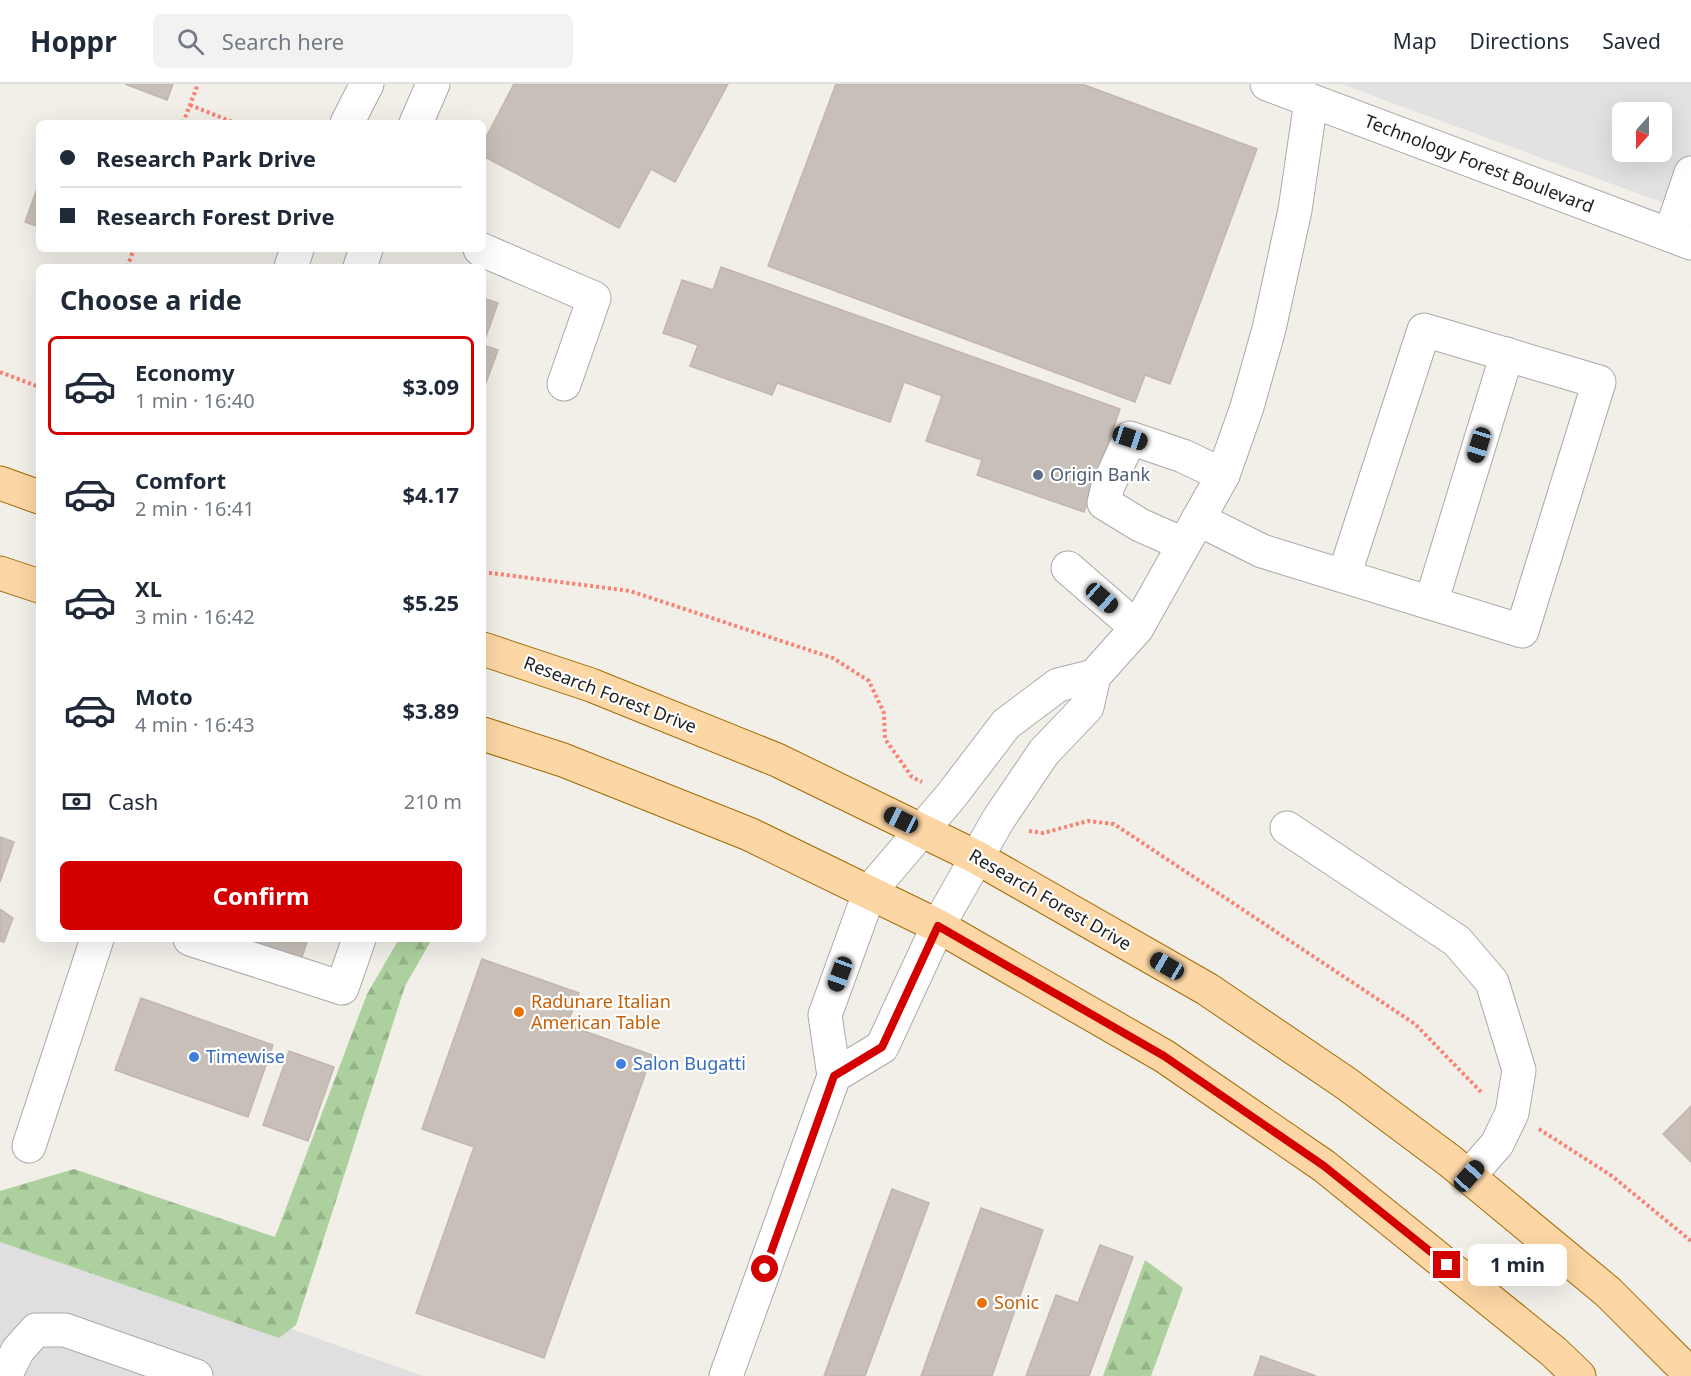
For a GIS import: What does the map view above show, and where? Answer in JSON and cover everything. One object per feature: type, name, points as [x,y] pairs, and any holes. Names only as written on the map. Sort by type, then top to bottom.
[{"type":"main road","points":[[0,483],[36,496]]},
{"type":"main road","points":[[0,573],[36,585]]},
{"type":"main road","name":"Research Forest Drive","points":[[486,650],[591,685],[777,760],[976,856],[1207,989],[1347,1084],[1469,1176],[1608,1292],[1691,1375]]},
{"type":"main road","points":[[486,735],[563,760],[749,834],[870,891],[938,926],[1164,1056],[1324,1166],[1554,1352],[1579,1376]]},
{"type":"street","points":[[349,120],[367,84]]},
{"type":"street","points":[[417,120],[433,84]]},
{"type":"street","name":"Technology Forest Boulevard","points":[[1267,84],[1680,239]]},
{"type":"street","points":[[834,1076],[882,1047],[938,926],[976,856],[1044,752],[1087,708],[1094,676],[1137,628],[1223,475],[1247,407],[1269,329],[1295,210],[1311,100]]},
{"type":"street","points":[[1680,239],[1691,173]]},
{"type":"street","points":[[486,252],[594,298],[564,384]]},
{"type":"street","points":[[1223,475],[1183,456],[1130,438],[1108,486],[1104,503],[1140,525],[1190,532],[1263,551],[1522,631],[1599,382],[1424,330],[1344,576]]},
{"type":"street","points":[[1431,603],[1507,354]]},
{"type":"street","points":[[1068,568],[1137,628]]},
{"type":"street","points":[[726,1376],[834,1076],[825,1015],[870,891],[951,796],[1006,723],[1058,685],[1094,676]]},
{"type":"street","points":[[1287,828],[1457,941],[1492,982],[1519,1070],[1512,1113],[1497,1144],[1469,1176]]},
{"type":"street","points":[[29,1146],[96,942]]},
{"type":"street","points":[[199,942],[342,988],[358,942]]},
{"type":"street","points":[[5,1376],[18,1350],[36,1330],[65,1330],[196,1376]]},
{"type":"path","points":[[184,120],[198,84]]},
{"type":"path","points":[[190,105],[228,120]]},
{"type":"path","points":[[0,372],[36,386]]},
{"type":"path","points":[[486,572],[630,591],[833,658],[869,681],[884,713],[885,739],[912,777],[951,796]]},
{"type":"path","points":[[998,820],[1017,830],[1043,832],[1088,821],[1114,824],[1414,1024],[1489,1100],[1612,1176],[1691,1241]]},
{"type":"shaded area","points":[[1341,84],[1691,84],[1691,213]]},
{"type":"shaded area","points":[[0,1225],[423,1376],[0,1376]]},
{"type":"green space","points":[[397,942],[430,942],[405,986],[296,1325],[279,1338],[0,1242],[0,1191],[74,1169],[275,1237],[367,994]]},
{"type":"green space","points":[[1145,1260],[1183,1288],[1151,1376],[1103,1376]]},
{"type":"building","points":[[125,84],[173,84],[167,100]]},
{"type":"building","points":[[514,84],[728,84],[675,182],[651,169],[619,228],[486,158],[486,137]]},
{"type":"building","points":[[836,84],[1082,84],[1257,149],[1170,384],[1145,375],[1135,402],[768,266]]},
{"type":"building","points":[[36,191],[36,226],[25,222]]},
{"type":"building","points":[[721,267],[1120,409],[1084,512],[977,475],[982,460],[926,441],[942,396],[904,382],[890,422],[777,383],[772,395],[690,366],[698,345],[663,333],[682,280],[713,290]]},
{"type":"building","points":[[486,299],[498,303],[486,337]]},
{"type":"building","points":[[486,346],[498,350],[486,383]]},
{"type":"building","points":[[0,837],[14,842],[0,882]]},
{"type":"building","points":[[0,909],[13,918],[4,942],[0,941]]},
{"type":"building","points":[[250,942],[307,942],[301,960]]},
{"type":"building","points":[[482,959],[579,993],[567,1025],[652,1055],[544,1358],[416,1313],[474,1147],[422,1129]]},
{"type":"building","name":"Timewise","points":[[141,998],[273,1045],[248,1117],[115,1070]]},
{"type":"building","points":[[289,1051],[334,1067],[308,1141],[263,1125]]},
{"type":"building","points":[[1691,1106],[1691,1162],[1663,1134]]},
{"type":"building","points":[[892,1189],[929,1203],[865,1376],[824,1376]]},
{"type":"building","name":"Sonic","points":[[981,1208],[1043,1230],[992,1376],[921,1376]]},
{"type":"building","points":[[1100,1245],[1133,1257],[1089,1376],[1026,1376],[1056,1295],[1078,1303]]},
{"type":"building","points":[[1261,1356],[1316,1376],[1254,1376]]},
{"type":"place","name":"Origin Bank","points":[[1038,475]]},
{"type":"place","name":"Radunare Italian American Table","points":[[519,1012]]},
{"type":"place","name":"Timewise","points":[[194,1057]]},
{"type":"place","name":"Salon Bugatti","points":[[621,1064]]},
{"type":"place","name":"Sonic","points":[[982,1303]]},
{"type":"route","points":[[765,1269],[834,1076],[882,1047],[938,926],[1164,1056],[1324,1166],[1447,1265]]}]
